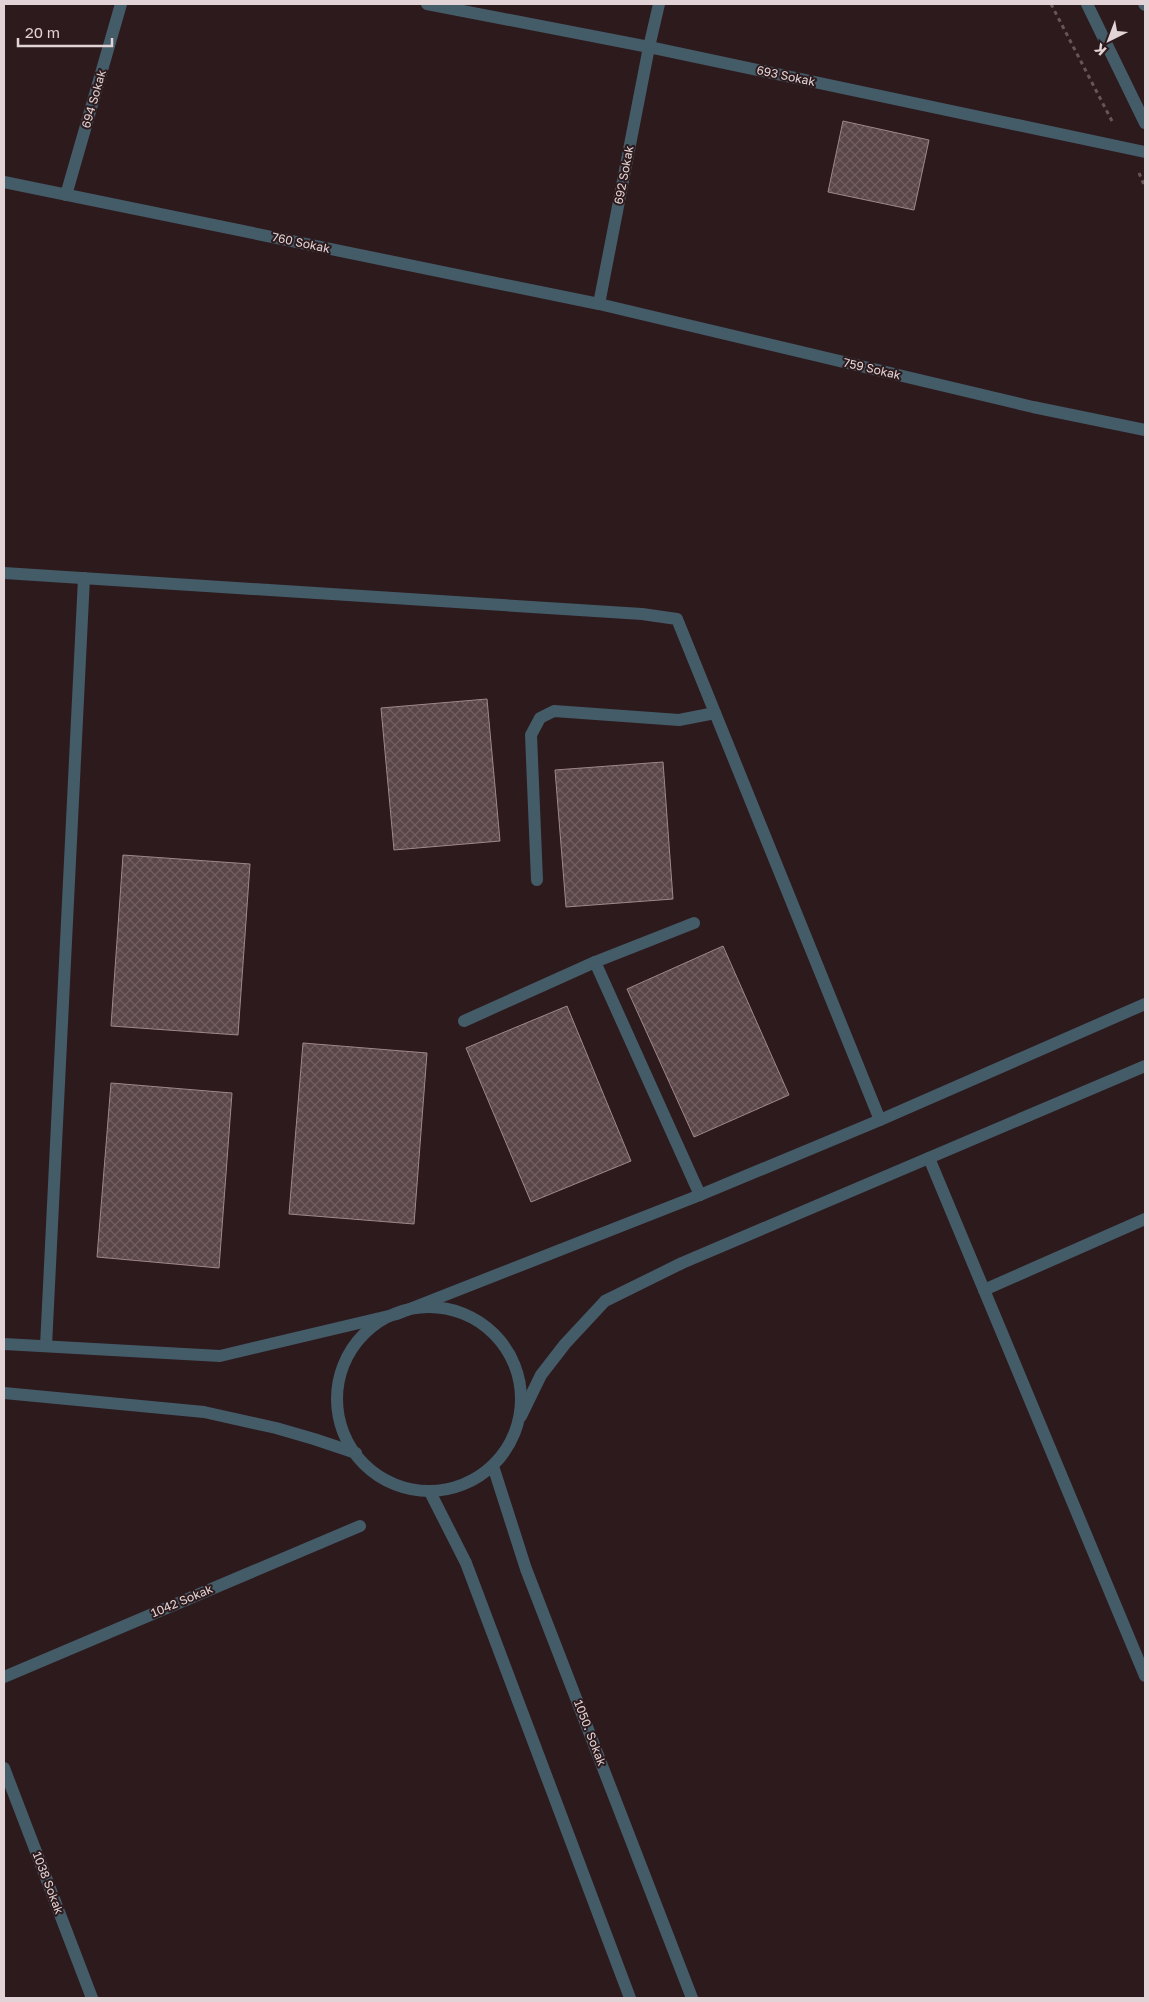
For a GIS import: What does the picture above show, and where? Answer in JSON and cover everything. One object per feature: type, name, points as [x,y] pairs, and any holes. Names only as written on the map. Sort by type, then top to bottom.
[{"type":"street","name":"694 Sokak","points":[[66,195],[121,4]]},
{"type":"street","name":"693 Sokak","points":[[427,4],[648,47],[1145,152]]},
{"type":"street","name":"692 Sokak","points":[[599,304],[648,47],[659,4]]},
{"type":"street","points":[[1087,4],[1145,123]]},
{"type":"street","name":"760 Sokak","points":[[4,182],[599,304]]},
{"type":"street","name":"759 Sokak","points":[[599,304],[1034,408],[1145,430]]},
{"type":"street","points":[[4,573],[677,618],[880,1120]]},
{"type":"street","points":[[46,1346],[84,578]]},
{"type":"street","points":[[537,880],[531,735],[540,718],[554,711],[679,720],[715,713]]},
{"type":"street","points":[[464,1021],[595,962],[694,923]]},
{"type":"street","points":[[595,962],[700,1196]]},
{"type":"street","points":[[1145,1004],[880,1120],[700,1196],[383,1319],[360,1337],[344,1362],[337,1390],[339,1419],[349,1446],[370,1470],[398,1487],[430,1492],[461,1486],[489,1471],[510,1446],[521,1416],[541,1375],[565,1344],[605,1301],[682,1263],[1145,1066]]},
{"type":"street","points":[[929,1158],[1145,1676]]},
{"type":"street","points":[[984,1290],[1145,1218]]},
{"type":"street","points":[[4,1344],[220,1356],[397,1314],[410,1308],[439,1307],[468,1315],[492,1331],[510,1354],[521,1384],[521,1416]]},
{"type":"street","points":[[4,1393],[204,1412],[276,1428],[356,1454]]},
{"type":"street","name":"1050. Sokak","points":[[493,1466],[526,1569],[692,1998]]},
{"type":"street","points":[[430,1492],[466,1563],[630,1998]]},
{"type":"street","name":"1042 Sokak","points":[[4,1676],[360,1526]]},
{"type":"street","name":"1038 Sokak","points":[[4,1768],[92,1998]]},
{"type":"path","points":[[1051,4],[1145,187]]},
{"type":"building","points":[[843,121],[929,140],[914,210],[828,192]]},
{"type":"building","points":[[487,699],[500,841],[394,850],[381,708]]},
{"type":"building","points":[[663,762],[673,899],[566,907],[555,770]]},
{"type":"building","points":[[123,855],[250,864],[238,1035],[111,1026]]},
{"type":"building","points":[[723,946],[789,1095],[694,1137],[627,989]]},
{"type":"building","points":[[567,1006],[631,1161],[531,1202],[466,1048]]},
{"type":"building","points":[[303,1043],[427,1053],[414,1224],[289,1214]]},
{"type":"building","points":[[111,1083],[232,1093],[219,1268],[97,1257]]}]
